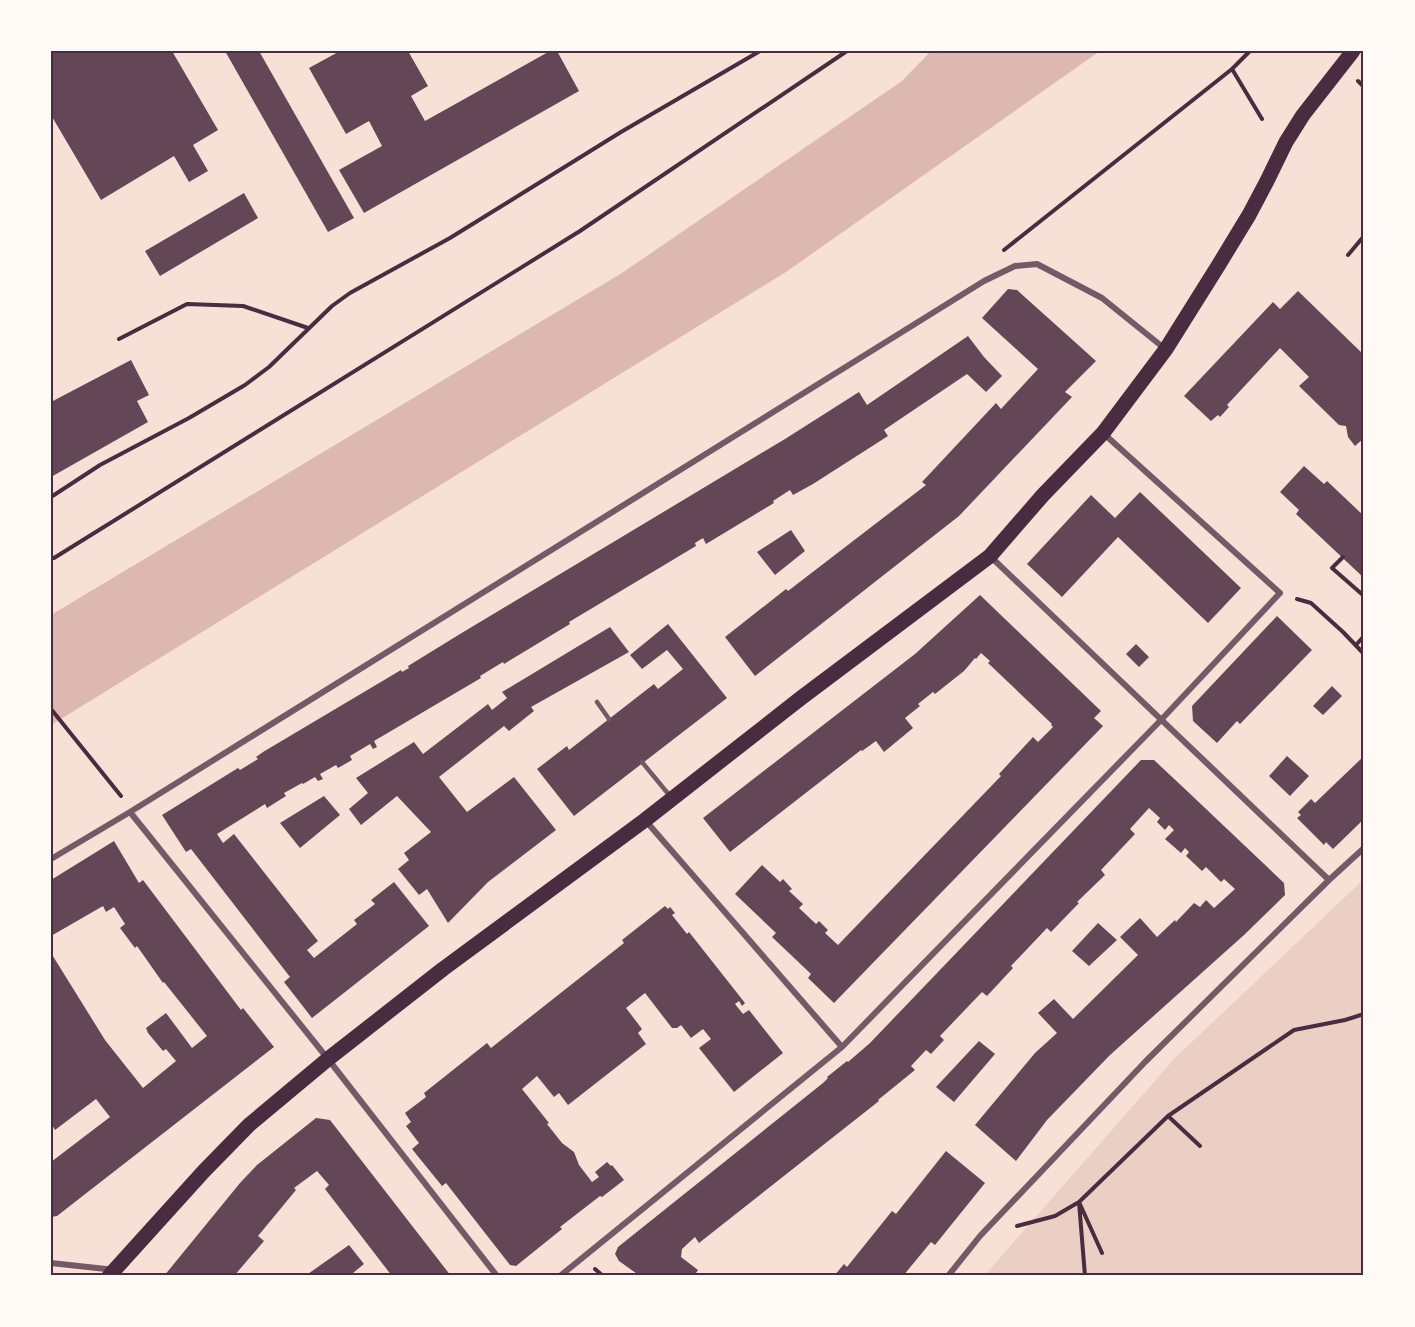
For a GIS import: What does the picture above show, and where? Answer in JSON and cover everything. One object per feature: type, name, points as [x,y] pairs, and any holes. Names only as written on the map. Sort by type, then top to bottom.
[{"type":"main road","points":[[115,1274],[204,1171],[249,1125],[328,1059],[443,969],[645,820],[801,698],[990,556],[1043,495],[1102,433],[1166,349],[1243,225],[1302,115],[1353,51]]},
{"type":"street","points":[[51,860],[984,281],[1015,266],[1037,264],[1102,298],[1166,349]]},
{"type":"street","points":[[560,1276],[842,1047],[1161,720],[1280,593],[1102,433]]},
{"type":"street","points":[[990,556],[1329,880]]},
{"type":"street","points":[[130,812],[328,1059],[497,1276]]},
{"type":"street","points":[[645,820],[842,1047]]},
{"type":"street","points":[[948,1276],[980,1236],[1145,1062],[1364,848]]},
{"type":"street","points":[[51,1263],[115,1274]]},
{"type":"lane","points":[[597,702],[609,718]]},
{"type":"lane","points":[[642,762],[672,798]]},
{"type":"path","points":[[51,497],[100,465],[189,418],[245,385],[269,367],[332,306],[350,293],[450,238],[621,132],[760,51]]},
{"type":"path","points":[[51,557],[54,558],[580,231],[847,51]]},
{"type":"path","points":[[984,281],[1005,248],[1232,69],[1250,51]]},
{"type":"path","points":[[1232,69],[1262,119]]},
{"type":"path","points":[[1348,255],[1364,236]]},
{"type":"path","points":[[118,339],[187,304],[243,306],[308,328]]},
{"type":"path","points":[[1343,557],[1332,568],[1364,596]]},
{"type":"path","points":[[1280,593],[1311,603],[1364,654]]},
{"type":"path","points":[[1356,645],[1364,636]]},
{"type":"path","points":[[51,710],[119,792]]},
{"type":"path","points":[[980,1236],[1055,1216],[1079,1202],[1168,1116],[1294,1030],[1364,1014]]},
{"type":"path","points":[[1168,1116],[1200,1146]]},
{"type":"path","points":[[1079,1202],[1102,1253]]},
{"type":"path","points":[[1079,1202],[1085,1276]]},
{"type":"shaded area","points":[[931,51],[1100,51],[786,272],[51,725],[51,615],[622,273],[902,81]]},
{"type":"shaded area","points":[[1364,879],[1364,1276],[984,1276],[1175,1058]]},
{"type":"building","points":[[51,51],[172,51],[218,130],[193,145],[208,171],[189,182],[174,156],[101,200],[51,115]]},
{"type":"building","points":[[225,51],[259,51],[354,218],[328,232]]},
{"type":"building","points":[[340,51],[408,51],[428,86],[411,96],[425,121],[550,51],[557,51],[579,91],[364,213],[339,170],[382,146],[369,121],[346,134],[309,68]]},
{"type":"building","points":[[244,193],[258,218],[160,276],[145,251]]},
{"type":"building","points":[[1008,289],[1017,290],[1096,361],[1065,392],[1072,397],[959,516],[755,676],[725,637],[926,485],[922,482],[996,403],[1001,409],[1038,369],[982,318]]},
{"type":"building","points":[[1298,291],[1364,355],[1364,438],[1355,446],[1348,437],[1346,426],[1339,425],[1299,386],[1309,377],[1280,348],[1227,405],[1229,407],[1220,417],[1218,415],[1211,421],[1184,396],[1273,302],[1280,309]]},
{"type":"building","points":[[968,336],[1002,376],[986,392],[967,374],[884,430],[888,436],[813,484],[793,495],[790,490],[773,501],[774,503],[706,544],[703,538],[695,543],[696,546],[569,622],[570,624],[374,741],[377,747],[373,749],[370,744],[350,756],[352,760],[338,768],[336,765],[320,774],[323,779],[318,781],[315,777],[302,783],[284,793],[286,796],[267,808],[265,804],[217,834],[223,843],[234,834],[318,941],[307,950],[314,958],[357,924],[354,920],[375,904],[371,900],[394,882],[429,926],[312,1018],[284,982],[290,977],[191,849],[186,852],[162,815],[238,768],[240,770],[258,759],[256,757],[263,752],[401,670],[402,672],[409,668],[408,666],[460,634],[785,439],[859,392],[867,405]]},
{"type":"building","points":[[131,360],[149,395],[137,401],[148,422],[51,477],[51,402]]},
{"type":"building","points":[[1304,466],[1324,484],[1327,481],[1364,516],[1364,578],[1296,514],[1299,510],[1280,492]]},
{"type":"building","points":[[1140,492],[1241,588],[1208,623],[1118,537],[1062,597],[1027,564],[1091,495],[1115,518]]},
{"type":"building","points":[[791,530],[805,551],[775,575],[757,552]]},
{"type":"building","points":[[980,595],[1101,711],[1094,718],[1103,726],[834,1003],[808,978],[811,974],[772,937],[776,933],[735,894],[762,865],[780,882],[783,879],[792,889],[789,891],[803,904],[799,908],[816,924],[819,921],[828,930],[825,933],[838,945],[1001,776],[999,774],[1033,737],[1038,742],[1053,727],[1052,724],[988,663],[990,661],[981,653],[964,671],[918,704],[920,706],[905,718],[913,728],[884,752],[876,741],[861,750],[730,852],[703,818],[915,654]]},
{"type":"building","points":[[1277,616],[1312,650],[1240,724],[1237,721],[1217,743],[1193,721],[1192,706]]},
{"type":"building","points":[[668,624],[727,698],[574,816],[537,769],[567,746],[569,750],[654,684],[658,689],[683,669],[667,650],[642,669],[630,655]]},
{"type":"building","points":[[610,627],[629,652],[531,707],[534,711],[509,731],[504,726],[439,777],[467,812],[514,777],[556,830],[488,882],[448,923],[427,889],[419,895],[398,869],[409,860],[404,853],[431,832],[397,796],[361,825],[349,809],[368,793],[356,778],[414,742],[423,754],[488,704],[492,710],[507,698],[502,692]]},
{"type":"building","points":[[1136,644],[1149,657],[1139,667],[1126,654]]},
{"type":"building","points":[[1332,686],[1342,696],[1323,715],[1313,706]]},
{"type":"building","points":[[1287,756],[1309,776],[1290,796],[1269,776]]},
{"type":"building","points":[[1364,756],[1364,819],[1333,849],[1326,842],[1324,845],[1297,818],[1301,815],[1298,812],[1311,799],[1315,803]]},
{"type":"building","points":[[1141,760],[1154,760],[1284,883],[1285,895],[1244,935],[1110,1055],[1047,1120],[1016,1161],[975,1125],[1035,1053],[1057,1033],[1038,1013],[1054,999],[1073,1019],[1138,955],[1120,937],[1140,918],[1157,937],[1175,920],[1176,922],[1194,903],[1200,907],[1206,900],[1214,908],[1235,889],[1224,879],[1221,882],[1206,867],[1202,871],[1186,856],[1189,852],[1185,848],[1181,853],[1165,839],[1174,830],[1169,825],[1165,830],[1157,822],[1160,818],[1149,808],[1130,829],[1135,834],[1101,870],[1105,875],[1051,932],[1047,928],[1011,966],[1013,968],[987,996],[982,992],[940,1036],[944,1040],[931,1054],[926,1050],[911,1066],[915,1070],[699,1243],[695,1237],[682,1249],[681,1257],[698,1270],[694,1276],[640,1276],[619,1261],[615,1254],[618,1247],[870,1043]]},
{"type":"building","points":[[324,796],[340,815],[300,848],[280,823]]},
{"type":"building","points":[[114,841],[139,883],[143,880],[241,1010],[243,1008],[274,1047],[57,1216],[51,1217],[51,1162],[110,1117],[96,1099],[55,1130],[51,1123],[51,953],[105,1040],[143,1088],[176,1061],[166,1049],[163,1051],[146,1028],[166,1013],[192,1048],[207,1036],[163,983],[137,946],[135,948],[120,928],[125,924],[114,907],[106,912],[103,906],[51,936],[51,880]]},
{"type":"building","points":[[665,906],[668,909],[670,907],[675,913],[672,915],[687,934],[689,932],[745,1003],[742,1006],[739,1001],[735,1004],[743,1014],[749,1010],[783,1053],[734,1092],[699,1048],[711,1039],[703,1029],[691,1038],[681,1025],[672,1028],[645,993],[626,1008],[642,1029],[638,1033],[646,1044],[568,1105],[559,1093],[554,1097],[537,1076],[522,1089],[562,1143],[574,1152],[579,1165],[592,1182],[599,1177],[595,1172],[607,1162],[624,1180],[560,1227],[562,1229],[516,1266],[510,1265],[446,1183],[442,1186],[412,1149],[419,1143],[406,1126],[411,1122],[405,1113],[426,1097],[424,1093],[487,1043],[491,1048],[624,943],[622,940]]},
{"type":"building","points":[[1098,923],[1117,940],[1089,966],[1072,951]]},
{"type":"building","points":[[979,1041],[995,1054],[954,1102],[936,1087]]},
{"type":"building","points":[[316,1118],[330,1120],[451,1276],[392,1276],[325,1189],[329,1185],[317,1171],[294,1188],[296,1190],[258,1236],[264,1241],[234,1276],[164,1276],[257,1165]]},
{"type":"building","points":[[946,1151],[985,1183],[935,1245],[931,1242],[903,1276],[834,1276],[844,1264],[847,1267],[892,1211],[896,1214]]},
{"type":"building","points":[[349,1245],[364,1264],[353,1273],[356,1276],[305,1276]]}]
